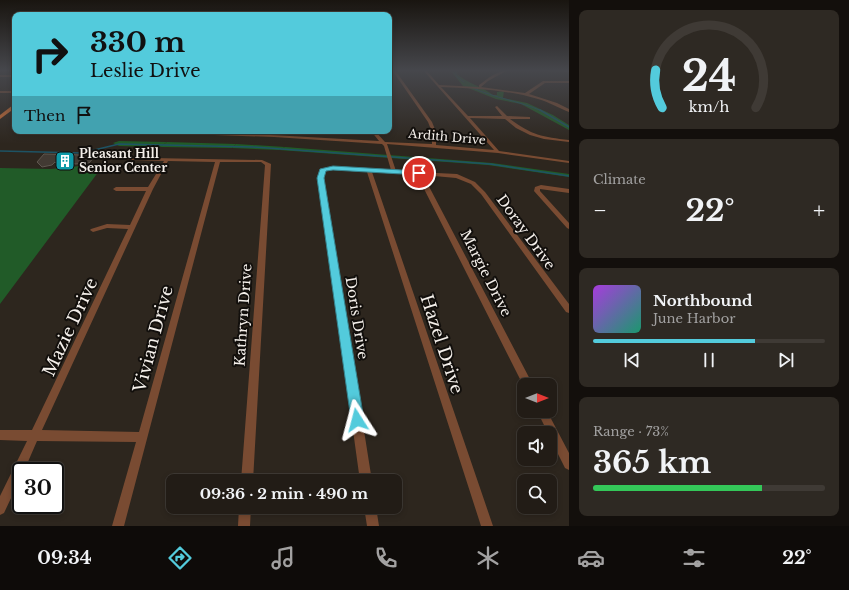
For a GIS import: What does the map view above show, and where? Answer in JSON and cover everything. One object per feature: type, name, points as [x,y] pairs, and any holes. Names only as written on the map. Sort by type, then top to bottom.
[{"type":"main road","points":[[1,115],[12,108]]},
{"type":"street","points":[[410,95],[430,122],[434,132],[434,146]]},
{"type":"street","points":[[446,95],[498,152]]},
{"type":"street","points":[[526,95],[548,101],[569,111]]},
{"type":"street","points":[[497,107],[506,118],[523,132],[535,137],[569,141]]},
{"type":"street","points":[[468,117],[529,118]]},
{"type":"street","name":"Ardith Drive","points":[[210,134],[316,138],[434,146],[498,152],[569,162]]},
{"type":"street","points":[[376,134],[384,143],[394,171]]},
{"type":"street","points":[[101,158],[218,160]]},
{"type":"street","name":"Mazie Drive","points":[[0,509],[150,189],[167,159]]},
{"type":"street","name":"Kathryn Drive","points":[[218,160],[262,161],[268,164],[247,474]]},
{"type":"street","name":"Vivian Drive","points":[[118,526],[218,160]]},
{"type":"street","name":"Doris Drive","points":[[365,474],[321,178],[323,170],[333,168],[368,171]]},
{"type":"street","points":[[368,171],[419,173]]},
{"type":"street","name":"Hazel Drive","points":[[368,171],[487,526]]},
{"type":"street","name":"Doray Drive","points":[[419,173],[457,176],[473,183],[483,193],[569,310]]},
{"type":"street","name":"Margie Drive","points":[[419,173],[524,378]]},
{"type":"street","points":[[569,191],[541,187],[537,188],[539,195],[569,227]]},
{"type":"street","points":[[116,188],[150,189]]},
{"type":"street","points":[[93,230],[107,226],[133,227]]},
{"type":"street","points":[[546,418],[569,464]]},
{"type":"street","points":[[0,436],[142,437]]},
{"type":"street","points":[[244,526],[245,514]]},
{"type":"street","points":[[371,514],[373,526]]},
{"type":"green space","points":[[485,95],[503,95],[503,98],[527,103],[553,115],[569,125],[569,130],[521,104],[496,99]]},
{"type":"green space","points":[[119,141],[167,142],[160,147],[119,146],[113,143]]},
{"type":"green space","points":[[167,142],[236,144],[232,148],[160,147]]},
{"type":"green space","points":[[236,144],[285,147],[279,150],[232,148]]},
{"type":"green space","points":[[285,147],[492,163],[569,174],[569,177],[488,165],[279,150]]},
{"type":"green space","points":[[80,166],[102,167],[0,304],[0,168],[51,169]]},
{"type":"building","name":"Pleasant Hill Senior Center","points":[[44,154],[96,155],[89,163],[58,165],[55,162],[52,165],[42,167],[37,162]]},
{"type":"waterway","points":[[492,95],[541,111]]},
{"type":"waterway","points":[[541,111],[569,127]]},
{"type":"waterway","points":[[0,151],[82,153],[119,144],[253,147],[490,164],[569,176]]},
{"type":"place","name":"Pleasant Hill Senior Center","points":[[65,161]]},
{"type":"route","points":[[357,420],[321,178],[323,170],[333,168],[419,173]]}]
